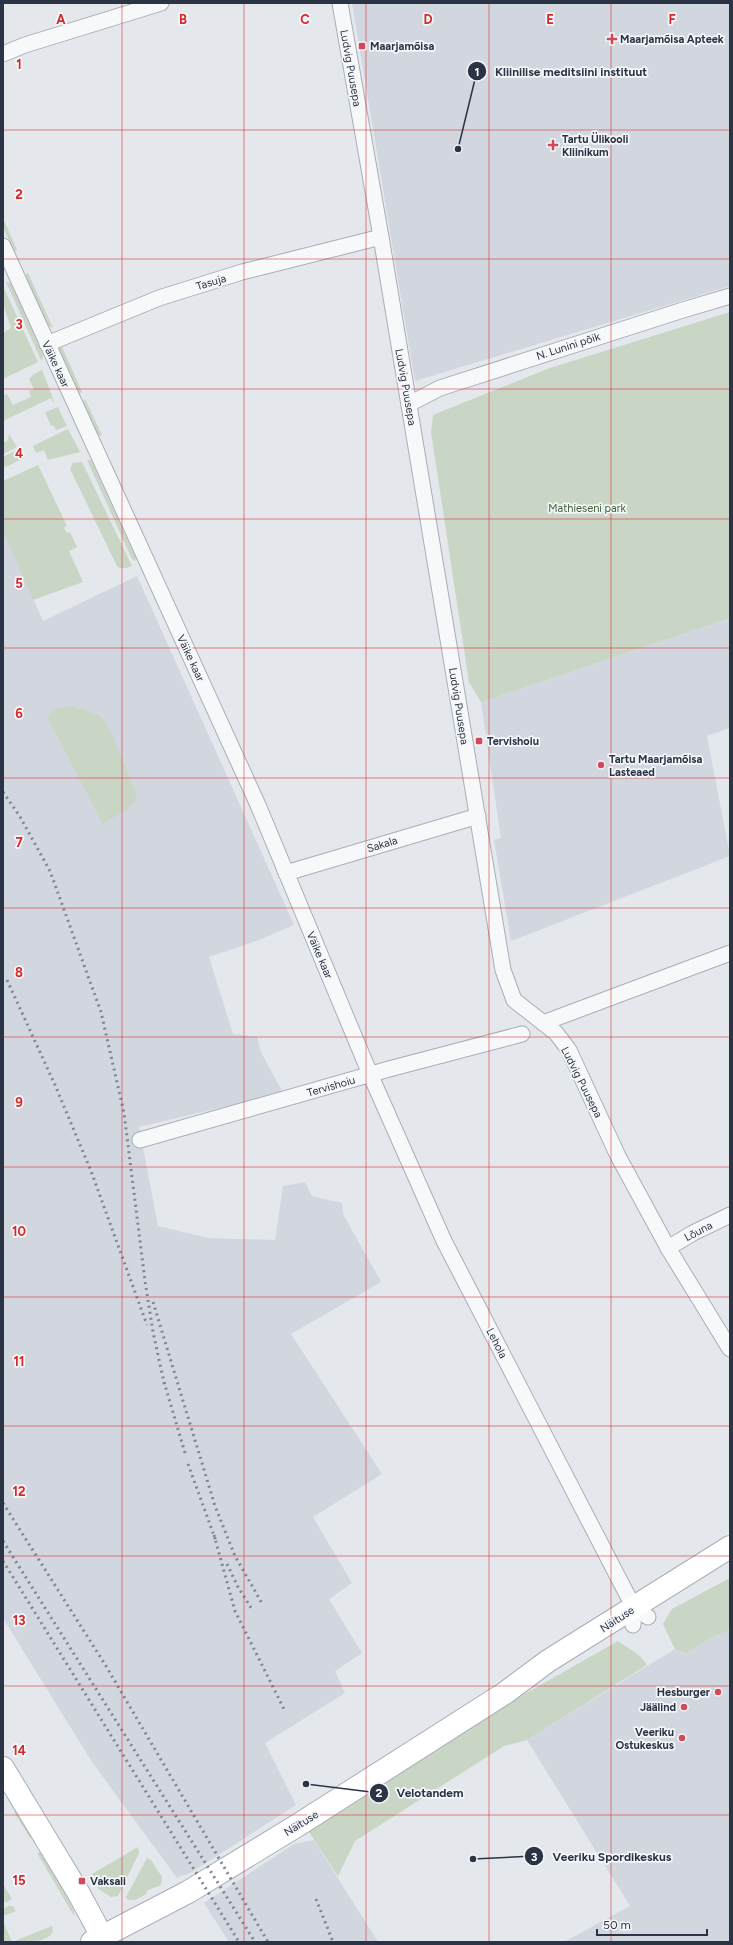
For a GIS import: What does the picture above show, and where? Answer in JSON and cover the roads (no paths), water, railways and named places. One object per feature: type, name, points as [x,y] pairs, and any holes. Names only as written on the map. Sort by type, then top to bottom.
[{"type":"street","points":[[3,54],[25,45],[161,3]]},
{"type":"street","name":"Ludvig Puusepa","points":[[340,3],[381,237],[478,816],[496,938],[504,976],[514,1000],[556,1034],[569,1050],[618,1156],[668,1248],[730,1349]]},
{"type":"street","name":"Tasuja","points":[[47,344],[159,298],[242,272],[381,237]]},
{"type":"street","name":"Väike kaar","points":[[3,246],[255,798],[370,1074]]},
{"type":"street","name":"N. Lunini põik","points":[[409,404],[440,388],[730,296]]},
{"type":"street","name":"Sakala","points":[[286,873],[478,816]]},
{"type":"street","points":[[543,1023],[730,953]]},
{"type":"street","name":"Tervishoiu","points":[[140,1140],[370,1074],[522,1034]]},
{"type":"street","name":"Lehola","points":[[370,1074],[444,1241],[638,1617]]},
{"type":"street","name":"Lõuna","points":[[668,1248],[693,1233],[730,1215]]},
{"type":"street","name":"Näituse","points":[[638,1617],[730,1547]]},
{"type":"street","name":"Näituse","points":[[99,1940],[214,1877],[505,1694],[548,1661],[638,1617],[730,1565]]},
{"type":"street","points":[[3,1768],[78,1892],[99,1940]]},
{"type":"railway","points":[[3,792],[19,815],[50,871],[101,1012],[124,1113],[145,1281],[153,1332],[165,1387]]},
{"type":"railway","points":[[7,980],[55,1085],[91,1171],[147,1325]]},
{"type":"railway","points":[[153,1302],[215,1506],[235,1556],[263,1605]]},
{"type":"railway","points":[[164,1382],[185,1453]]},
{"type":"railway","points":[[188,1464],[216,1541]]},
{"type":"railway","points":[[3,1503],[106,1666],[268,1942]]},
{"type":"railway","points":[[214,1535],[235,1611],[284,1709]]},
{"type":"railway","points":[[3,1541],[255,1942]]},
{"type":"railway","points":[[3,1561],[239,1942]]},
{"type":"railway","points":[[227,1564],[238,1587],[253,1611]]},
{"type":"railway","points":[[316,1899],[333,1942]]},
{"type":"place","name":"Maarjamõisa Apteek","points":[[612,39]]},
{"type":"place","name":"Maarjamõisa","points":[[362,46]]},
{"type":"place","name":"Tartu Ülikooli Kliinikum","points":[[553,145]]},
{"type":"place","name":"Kliinilise meditsiini instituut","points":[[458,149]]},
{"type":"place","name":"Tervishoiu","points":[[479,741]]},
{"type":"place","name":"Tartu Maarjamõisa Lasteaed","points":[[601,765]]},
{"type":"place","name":"Hesburger","points":[[718,1692]]},
{"type":"place","name":"Jäälind","points":[[684,1707]]},
{"type":"place","name":"Veeriku Ostukeskus","points":[[682,1738]]},
{"type":"place","name":"Velotandem","points":[[306,1784]]},
{"type":"place","name":"Veeriku Spordikeskus","points":[[473,1859]]},
{"type":"place","name":"Vaksali","points":[[82,1881]]},
{"type":"park label","name":"Mathieseni park","points":[[587,508]]}]
